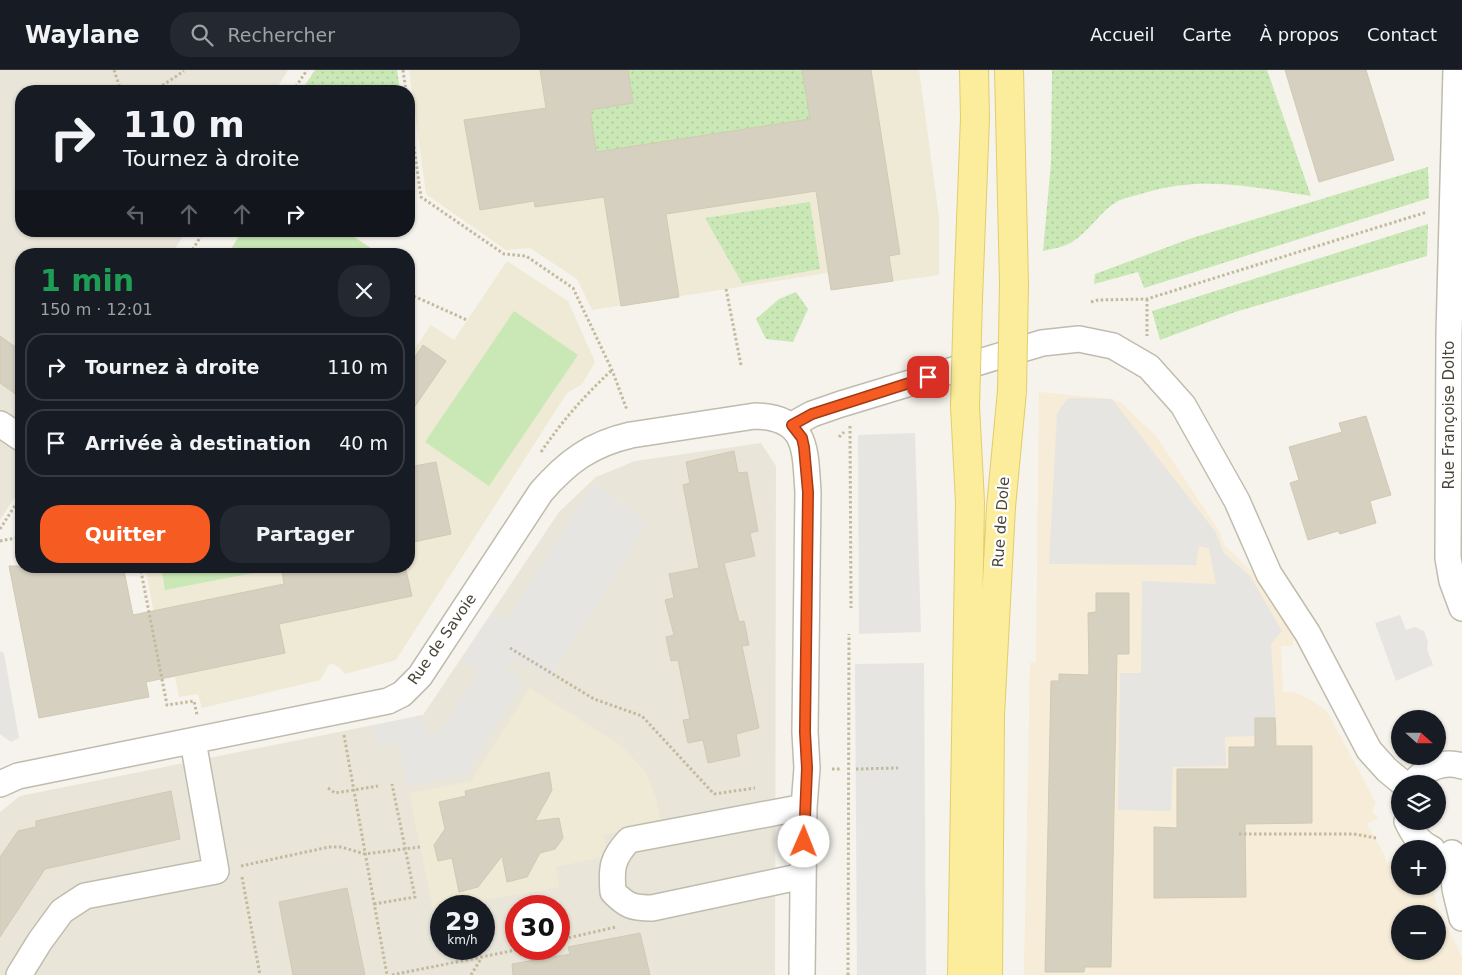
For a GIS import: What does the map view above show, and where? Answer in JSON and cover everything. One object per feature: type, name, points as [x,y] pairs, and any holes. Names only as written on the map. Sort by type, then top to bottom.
[{"type":"main road","points":[[966,70],[975,118]]},
{"type":"main road","name":"Rue de Dole","points":[[962,975],[970,502],[965,406],[975,118],[974,70]]},
{"type":"main road","name":"Rue de Dole","points":[[988,975],[990,715],[1001,507],[1012,391],[1014,284],[1009,70]]},
{"type":"street","name":"Rue Françoise Dolto","points":[[1456,70],[1449,205],[1448,558],[1452,581],[1462,608]]},
{"type":"street","points":[[802,975],[804,807],[807,768],[805,732],[808,492],[802,438],[792,425],[812,414],[1042,343],[1079,339],[1113,346],[1149,367],[1183,405],[1237,501],[1270,574],[1308,634],[1369,750],[1394,775]]},
{"type":"street","name":"Rue de Savoie","points":[[0,784],[18,776],[191,730],[388,701],[402,694],[420,676],[541,492],[572,461],[592,448],[614,439],[636,435],[755,416],[775,418],[792,425]]},
{"type":"street","points":[[0,424],[15,434]]},
{"type":"street","points":[[19,975],[40,941],[62,911],[85,896],[216,870],[191,730]]},
{"type":"street","points":[[1421,775],[1429,769],[1442,764],[1462,766]]},
{"type":"street","points":[[804,807],[629,840],[619,850],[611,871],[613,892],[625,904],[638,908],[652,908],[804,876]]},
{"type":"street","points":[[1412,830],[1419,840]]},
{"type":"street","points":[[1446,851],[1462,918]]},
{"type":"path","points":[[114,70],[119,85]]},
{"type":"path","points":[[297,85],[307,70]]},
{"type":"path","points":[[403,70],[405,85]]},
{"type":"path","points":[[163,85],[184,71]]},
{"type":"path","points":[[415,154],[421,197],[504,254],[526,256],[572,288],[612,370],[636,435]]},
{"type":"path","points":[[1092,302],[1098,300],[1147,299],[1449,205]]},
{"type":"path","points":[[194,248],[200,237]]},
{"type":"path","points":[[726,289],[741,365]]},
{"type":"path","points":[[415,297],[467,320]]},
{"type":"path","points":[[1147,299],[1148,344]]},
{"type":"path","points":[[539,455],[560,424],[586,394],[612,370]]},
{"type":"path","points":[[850,426],[851,608]]},
{"type":"path","points":[[0,529],[15,505]]},
{"type":"path","points":[[0,541],[15,538]]},
{"type":"path","points":[[141,573],[167,706],[194,701],[198,717],[191,730]]},
{"type":"path","points":[[848,975],[849,634]]},
{"type":"path","points":[[510,648],[594,699],[642,716],[714,794]]},
{"type":"path","points":[[198,717],[204,716]]},
{"type":"path","points":[[342,727],[387,975]]},
{"type":"path","points":[[856,769],[898,768]]},
{"type":"path","points":[[374,904],[415,897],[392,784]]},
{"type":"path","points":[[328,788],[335,793],[378,786]]},
{"type":"path","points":[[1240,834],[1354,834],[1376,838]]},
{"type":"path","points":[[260,975],[240,866],[329,848],[341,847],[365,854],[420,847]]},
{"type":"path","points":[[570,938],[625,925],[638,908]]},
{"type":"path","points":[[392,975],[471,960]]},
{"type":"path","points":[[471,975],[481,960]]},
{"type":"shaded area","points":[[0,70],[288,70],[279,85],[15,85],[15,237],[182,237],[176,248],[15,248],[15,497],[0,520]]},
{"type":"shaded area","points":[[409,70],[919,70],[939,217],[939,275],[831,290],[828,273],[592,310],[577,279],[530,248],[506,250],[426,194],[415,114],[415,85],[411,85]]},
{"type":"shaded area","points":[[507,261],[568,301],[595,362],[582,384],[567,393],[396,660],[345,674],[339,667],[330,663],[320,680],[202,708],[198,694],[179,697],[175,676],[166,678],[146,573],[415,573],[415,348],[431,325],[454,340]]},
{"type":"shaded area","points":[[1039,392],[1112,399],[1120,402],[1156,436],[1219,531],[1225,546],[1263,582],[1294,640],[1292,646],[1281,646],[1283,692],[1293,692],[1311,700],[1327,711],[1376,803],[1372,811],[1378,818],[1367,824],[1385,856],[1386,862],[1391,863],[1391,895],[1435,895],[1436,905],[1391,905],[1391,960],[1446,960],[1446,924],[1462,957],[1462,975],[1024,975],[1030,663],[1036,662]]},
{"type":"shaded area","points":[[1068,398],[1112,399],[1215,531],[1224,553],[1250,576],[1282,631],[1271,644],[1277,735],[1225,737],[1226,766],[1173,767],[1171,811],[1118,810],[1120,673],[1141,673],[1142,581],[1216,584],[1209,548],[1199,546],[1196,565],[1049,564],[1057,413]]},
{"type":"shaded area","points":[[915,433],[921,632],[859,634],[858,435]]},
{"type":"shaded area","points":[[761,443],[776,466],[775,975],[0,975],[0,812],[20,796],[423,715],[559,512],[596,477],[635,461]]},
{"type":"shaded area","points":[[594,483],[648,523],[549,679],[516,658],[507,670],[524,682],[466,774],[408,787],[398,743],[376,747],[372,726],[423,715],[427,734],[440,732],[479,672],[462,659],[493,612],[506,621]]},
{"type":"shaded area","points":[[1400,615],[1406,630],[1415,627],[1424,631],[1428,642],[1427,649],[1433,665],[1396,681],[1375,623]]},
{"type":"shaded area","points":[[0,651],[4,653],[19,738],[11,742],[0,734]]},
{"type":"shaded area","points":[[924,663],[926,975],[857,975],[855,664]]},
{"type":"shaded area","points":[[530,688],[620,745],[646,772],[656,797],[661,823],[603,835],[608,856],[556,867],[559,887],[505,895],[505,897],[495,898],[495,895],[430,895],[409,793],[471,781]]},
{"type":"green space","points":[[315,70],[397,70],[399,85],[305,85]]},
{"type":"green space","points":[[628,70],[802,70],[810,119],[596,152],[590,110],[633,103]]},
{"type":"green space","points":[[1052,70],[1267,70],[1311,196],[1228,184],[1186,185],[1165,188],[1118,201],[1072,242],[1062,247],[1043,251],[1051,163]]},
{"type":"green space","points":[[1428,167],[1429,198],[1144,288],[1138,272],[1094,284],[1095,274],[1192,238]]},
{"type":"green space","points":[[810,202],[820,269],[742,283],[705,218]]},
{"type":"green space","points":[[1428,224],[1427,256],[1235,312],[1160,340],[1152,311]]},
{"type":"green space","points":[[238,237],[354,237],[371,248],[232,248]]},
{"type":"green space","points":[[796,292],[808,309],[793,342],[766,339],[756,319],[779,299]]},
{"type":"green space","points":[[514,311],[578,355],[489,486],[425,442]]},
{"type":"green space","points":[[162,573],[253,573],[165,590]]},
{"type":"building","points":[[540,70],[628,70],[633,103],[590,110],[596,152],[810,119],[802,70],[871,70],[900,254],[889,256],[893,281],[831,290],[816,191],[666,214],[679,297],[621,306],[604,197],[535,207],[534,201],[480,210],[464,120],[546,108]]},
{"type":"building","points":[[1285,70],[1366,70],[1394,160],[1319,182]]},
{"type":"building","points":[[0,336],[15,347],[15,394],[0,383]]},
{"type":"building","points":[[423,345],[446,361],[415,406],[415,357]]},
{"type":"building","points":[[1366,416],[1391,495],[1370,501],[1376,523],[1340,534],[1338,531],[1308,540],[1290,483],[1299,480],[1289,447],[1342,432],[1339,423]]},
{"type":"building","points":[[734,451],[738,473],[747,472],[758,531],[750,533],[755,556],[724,563],[739,622],[744,621],[749,645],[742,646],[759,728],[736,734],[740,756],[708,763],[703,740],[688,743],[683,720],[690,719],[678,660],[671,661],[666,637],[674,635],[665,600],[674,598],[669,574],[699,568],[683,485],[690,483],[686,462]]},
{"type":"building","points":[[436,462],[451,534],[415,542],[415,466]]},
{"type":"building","points":[[9,566],[15,566],[15,573],[124,573],[133,615],[284,584],[282,573],[407,573],[412,596],[279,624],[285,653],[146,682],[149,697],[39,718]]},
{"type":"building","points":[[1096,593],[1129,593],[1129,654],[1117,654],[1111,967],[1085,967],[1084,972],[1045,972],[1051,681],[1059,681],[1059,674],[1089,675],[1088,613],[1096,612]]},
{"type":"building","points":[[1255,718],[1275,718],[1276,746],[1312,746],[1312,823],[1245,824],[1246,897],[1154,898],[1154,827],[1177,828],[1177,769],[1229,769],[1229,747],[1255,747]]},
{"type":"building","points":[[549,772],[552,790],[535,821],[559,818],[563,838],[555,849],[540,853],[527,877],[507,882],[502,856],[478,887],[459,892],[452,858],[438,861],[434,845],[445,829],[439,802],[466,796],[465,791]]},
{"type":"building","points":[[171,791],[180,839],[45,869],[0,937],[0,857],[18,831],[36,827],[36,821]]},
{"type":"building","points":[[347,888],[365,975],[293,975],[279,902]]},
{"type":"building","points":[[640,933],[650,975],[513,975],[512,964],[535,960],[570,960],[570,947]]},
{"type":"route","points":[[804,842],[807,768],[805,732],[808,492],[802,438],[792,425],[812,414],[928,377]]}]
